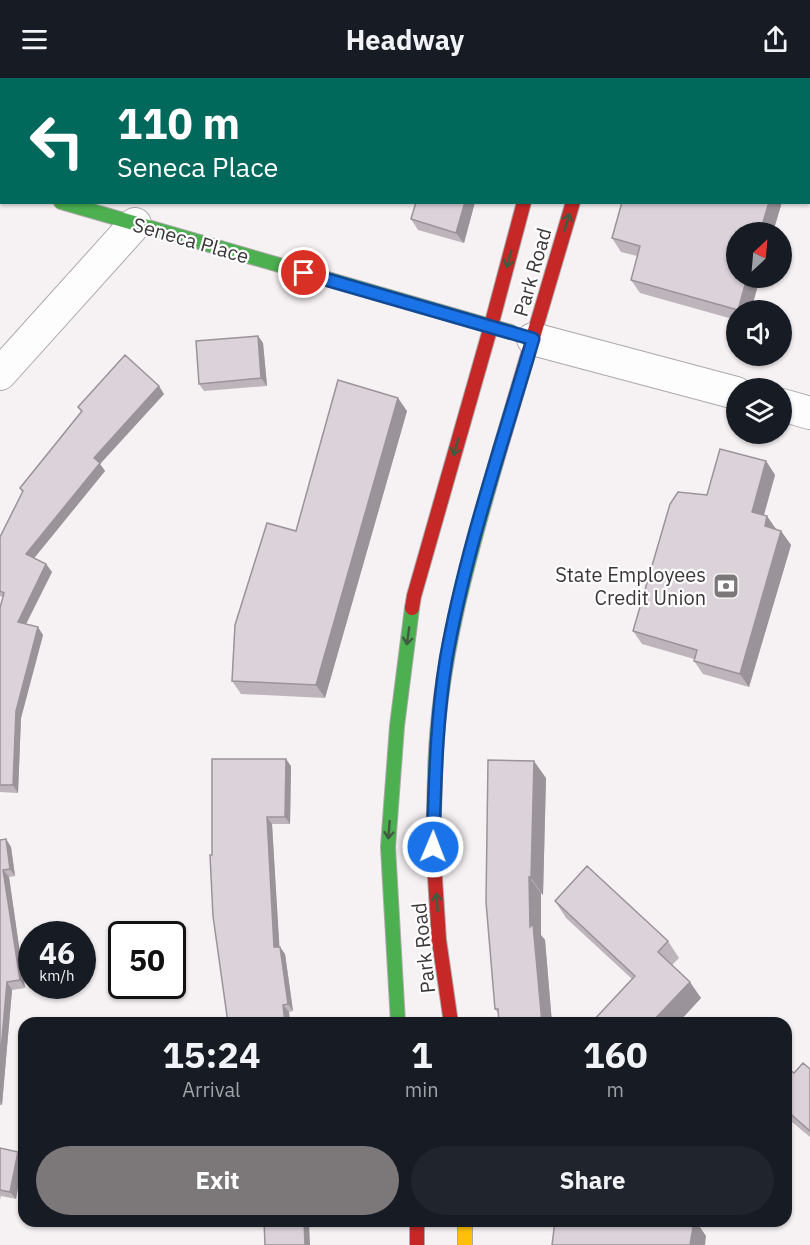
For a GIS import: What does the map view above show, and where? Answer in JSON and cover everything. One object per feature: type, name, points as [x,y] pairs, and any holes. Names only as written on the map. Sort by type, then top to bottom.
[{"type":"main road","name":"Seneca Place","points":[[68,204],[533,339]]},
{"type":"main road","name":"Park Road","points":[[398,1017],[388,848],[397,726],[412,608],[523,204]]},
{"type":"main road","name":"Park Road","points":[[450,1017],[439,940],[433,847],[435,754],[446,661],[465,569],[572,204]]},
{"type":"main road","points":[[417,1227],[417,1245]]},
{"type":"main road","points":[[465,1227],[465,1245]]},
{"type":"street","points":[[0,374],[135,224]]},
{"type":"street","name":"Seneca Place","points":[[533,339],[726,390]]},
{"type":"street","points":[[792,408],[810,413]]},
{"type":"building","points":[[415,204],[464,204],[456,233],[411,219]]},
{"type":"building","points":[[621,204],[768,204],[763,222],[726,222],[726,288],[744,288],[741,300],[726,300],[726,307],[631,280],[640,246],[612,238]]},
{"type":"building","points":[[258,336],[261,378],[199,384],[196,341]]},
{"type":"building","points":[[125,355],[159,386],[94,458],[100,463],[26,554],[46,564],[18,622],[38,627],[16,711],[13,785],[0,785],[0,608],[4,593],[0,591],[0,537],[23,491],[20,488],[82,411],[78,407]]},
{"type":"building","points":[[338,380],[398,398],[316,685],[232,681],[235,625],[267,523],[296,531]]},
{"type":"building","name":"State Employees Credit Union","points":[[720,449],[766,461],[752,512],[767,516],[765,526],[781,531],[740,674],[694,661],[697,650],[633,631],[670,504],[678,492],[707,495]]},
{"type":"building","points":[[212,759],[286,759],[285,817],[267,817],[274,947],[280,947],[288,1004],[283,1005],[284,1017],[227,1017],[213,916],[210,855],[212,855]]},
{"type":"building","points":[[488,760],[534,761],[531,878],[529,877],[530,927],[533,924],[541,1017],[499,1017],[498,1009],[495,1009],[486,902]]},
{"type":"building","points":[[6,839],[10,869],[3,870],[18,980],[7,982],[0,1062],[0,840]]},
{"type":"building","points":[[587,866],[668,941],[658,952],[690,982],[657,1017],[597,1017],[635,976],[555,901]]},
{"type":"building","points":[[803,1063],[810,1069],[810,1131],[792,1115],[792,1072],[794,1073]]},
{"type":"building","points":[[0,1148],[18,1152],[10,1192],[0,1190]]},
{"type":"building","points":[[264,1227],[304,1227],[305,1245],[265,1245]]},
{"type":"building","points":[[554,1227],[693,1227],[690,1245],[552,1245]]},
{"type":"traffic: fast","points":[[68,204],[511,332]]},
{"type":"traffic: fast","points":[[435,776],[437,734],[448,652],[466,570],[500,449]]},
{"type":"traffic: fast","points":[[398,1017],[388,847],[397,726],[412,608]]},
{"type":"traffic: slow","points":[[465,1227],[465,1245]]},
{"type":"traffic: jam","points":[[412,608],[523,204]]},
{"type":"traffic: jam","points":[[500,449],[572,204]]},
{"type":"traffic: jam","points":[[435,776],[433,847],[439,940],[450,1017]]},
{"type":"traffic: jam","points":[[417,1227],[417,1245]]},
{"type":"place","name":"State Employees Credit Union","points":[[726,586]]},
{"type":"route","points":[[304,273],[533,339],[465,569],[446,661],[435,754],[433,847]]}]
